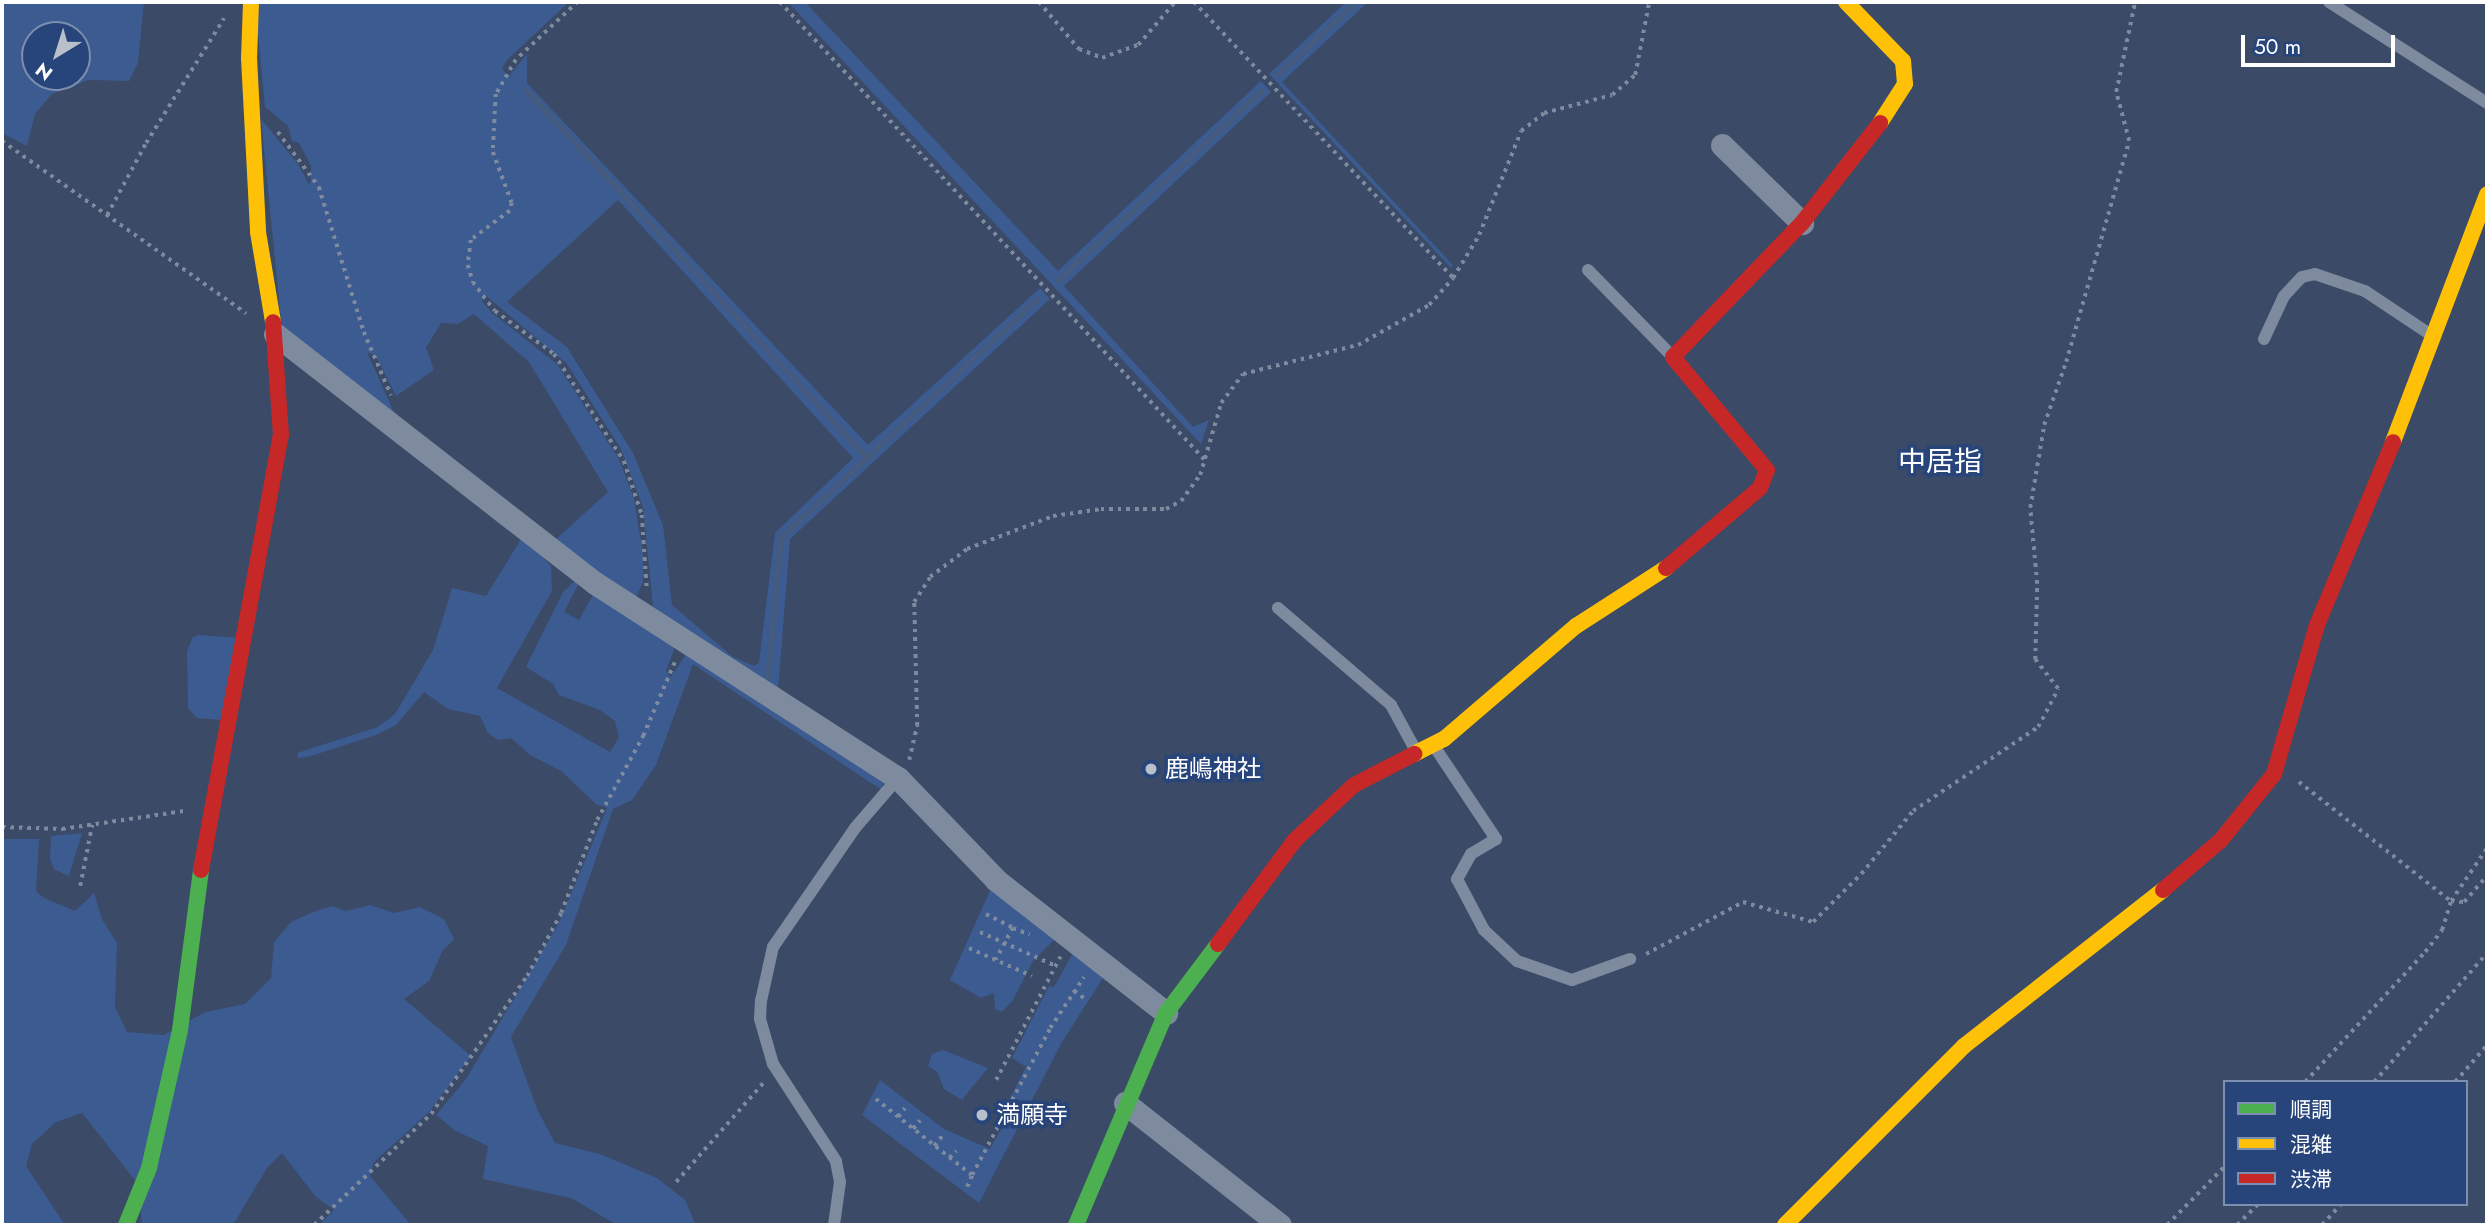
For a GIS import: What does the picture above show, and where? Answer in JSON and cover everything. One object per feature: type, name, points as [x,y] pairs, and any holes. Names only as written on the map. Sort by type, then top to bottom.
[{"type":"street","points":[[126,1225],[149,1168],[180,1030],[210,807],[281,435],[275,334],[258,232],[249,58],[251,2]]},
{"type":"street","points":[[1076,1225],[1125,1103],[1166,1013],[1268,873],[1314,820],[1354,785],[1433,744],[1465,723],[1576,626],[1673,561],[1760,488],[1767,470],[1764,461],[1673,357],[1802,223],[1865,146],[1905,84],[1903,61],[1846,2]]},
{"type":"street","points":[[1722,145],[1802,223]]},
{"type":"street","points":[[1785,1225],[1964,1046],[2104,940],[2221,840],[2274,774],[2317,625],[2386,460],[2431,335],[2487,194]]},
{"type":"street","points":[[275,334],[404,430],[532,536],[684,640],[898,778],[1064,950],[1166,1013]]},
{"type":"street","points":[[1125,1103],[1280,1225]]},
{"type":"lane","points":[[2329,2],[2487,103]]},
{"type":"lane","points":[[1588,270],[1673,357]]},
{"type":"lane","points":[[2264,339],[2284,296],[2302,276],[2315,274],[2365,291],[2431,335]]},
{"type":"lane","points":[[1278,608],[1391,705],[1416,751]]},
{"type":"lane","points":[[1433,744],[1496,839],[1471,854],[1457,879],[1485,930],[1517,961],[1572,980],[1630,960]]},
{"type":"lane","points":[[834,1225],[840,1182],[836,1161],[776,1069],[760,1019],[773,947],[855,828],[898,778]]},
{"type":"path","points":[[578,2],[516,60],[496,94],[493,152],[512,204],[510,211],[471,240],[468,265],[473,282],[495,310],[554,354],[624,461],[642,515],[647,551],[647,593],[642,612]]},
{"type":"path","points":[[780,2],[1206,461]]},
{"type":"path","points":[[1039,2],[1079,49],[1102,58],[1138,46],[1175,2]]},
{"type":"path","points":[[1194,2],[1453,278]]},
{"type":"path","points":[[898,778],[909,761],[917,726],[914,602],[930,577],[967,549],[1053,516],[1101,509],[1166,509],[1192,488],[1206,461],[1221,404],[1242,374],[1358,345],[1429,306],[1453,278],[1487,216],[1521,131],[1544,113],[1612,94],[1635,75],[1649,2]]},
{"type":"path","points":[[1630,960],[1743,902],[1813,922],[1861,874],[1913,811],[2038,727],[2058,689],[2035,660],[2037,584],[2030,508],[2044,425],[2066,362],[2129,141],[2116,92],[2136,2]]},
{"type":"path","points":[[107,215],[146,143],[228,13]]},
{"type":"path","points":[[272,125],[307,165],[319,187],[364,332],[394,401]]},
{"type":"path","points":[[2,141],[275,334]]},
{"type":"path","points":[[314,1225],[430,1114],[527,976],[561,913],[597,820],[643,736],[684,640]]},
{"type":"path","points":[[2274,774],[2292,778],[2451,901],[2464,902],[2487,876]]},
{"type":"path","points":[[2,827],[62,829],[210,807]]},
{"type":"path","points":[[80,886],[92,825]]},
{"type":"path","points":[[2307,1080],[2425,952],[2442,930],[2451,901],[2487,848]]},
{"type":"path","points":[[986,915],[1040,943]]},
{"type":"path","points":[[996,960],[1002,943],[1013,928]]},
{"type":"path","points":[[980,932],[1056,966]]},
{"type":"path","points":[[970,948],[1032,976]]},
{"type":"path","points":[[1064,950],[1065,963]]},
{"type":"path","points":[[996,1080],[1064,950]]},
{"type":"path","points":[[2376,1080],[2487,953]]},
{"type":"path","points":[[967,1187],[1074,991],[1084,978],[1075,970]]},
{"type":"path","points":[[1074,991],[1084,998]]},
{"type":"path","points":[[2457,1080],[2487,1045]]},
{"type":"path","points":[[676,1182],[776,1069]]},
{"type":"path","points":[[876,1099],[972,1175]]},
{"type":"path","points":[[898,1117],[905,1108]]},
{"type":"path","points":[[913,1129],[920,1120]]},
{"type":"path","points":[[934,1146],[942,1136]]},
{"type":"path","points":[[949,1158],[956,1151]]},
{"type":"path","points":[[2167,1225],[2223,1168]]},
{"type":"path","points":[[2237,1225],[2256,1206]]},
{"type":"path","points":[[2322,1225],[2339,1206]]},
{"type":"shaded area","points":[[2,2],[144,2],[138,63],[129,81],[91,80],[91,21],[21,21],[21,91],[60,91],[52,94],[35,114],[27,146],[2,133]]},
{"type":"shaded area","points":[[255,2],[569,2],[507,60],[502,68],[505,73],[508,77],[527,54],[527,83],[868,445],[1040,288],[1050,299],[790,539],[778,691],[653,607],[643,507],[621,449],[567,364],[485,295],[482,301],[492,313],[557,364],[619,459],[634,499],[643,553],[643,582],[635,600],[554,541],[608,492],[529,362],[474,314],[458,324],[441,323],[426,348],[434,370],[396,396],[376,356],[367,352],[396,417],[282,330],[261,119],[298,164],[310,186],[311,166],[299,143],[292,141],[288,126],[265,107]],"holes":[[[618,200],[853,458],[775,533],[759,663],[754,666],[733,657],[672,605],[663,525],[633,453],[567,347],[507,302]]]},
{"type":"shaded area","points":[[788,2],[805,2],[1058,271],[1261,81],[1271,92],[1064,286],[1193,427],[1209,420],[1201,444]]},
{"type":"shaded area","points":[[1346,2],[1368,2],[1282,82],[1453,265],[1451,268],[1269,74]]},
{"type":"shaded area","points":[[523,536],[551,566],[552,591],[497,688],[610,752],[619,737],[615,721],[600,710],[559,695],[553,684],[526,667],[563,592],[578,578],[676,645],[666,671],[671,677],[689,650],[882,777],[884,783],[881,789],[693,664],[656,765],[632,800],[613,809],[566,945],[511,1037],[537,1109],[555,1143],[600,1154],[657,1178],[685,1200],[696,1225],[617,1225],[571,1198],[483,1179],[488,1146],[454,1130],[436,1115],[466,1079],[558,925],[607,808],[596,804],[561,771],[530,755],[511,738],[498,740],[488,733],[480,716],[448,709],[424,692],[396,725],[376,735],[298,758],[297,753],[378,727],[395,714],[433,650],[452,588],[486,596]],"holes":[[[579,583],[595,591],[579,620],[564,612]]]},
{"type":"shaded area","points":[[199,635],[239,638],[221,720],[197,718],[188,708],[187,651],[193,637]]},
{"type":"shaded area","points":[[82,833],[69,876],[55,870],[50,860],[51,836]]},
{"type":"shaded area","points":[[2,839],[39,839],[36,891],[44,898],[75,911],[94,893],[102,919],[117,943],[115,1007],[127,1032],[164,1035],[205,1012],[245,1004],[271,978],[274,942],[291,922],[313,912],[332,906],[346,911],[370,905],[394,913],[420,907],[444,919],[454,939],[443,950],[429,981],[404,999],[471,1056],[429,1112],[374,1162],[370,1176],[411,1225],[319,1225],[334,1210],[315,1196],[282,1153],[267,1168],[233,1225],[142,1225],[138,1184],[82,1113],[56,1122],[32,1144],[26,1166],[65,1225],[2,1225]]},
{"type":"shaded area","points":[[993,884],[1056,938],[1033,961],[1013,1000],[1002,1012],[995,1009],[994,993],[981,998],[950,980]]},
{"type":"shaded area","points":[[1074,951],[1105,975],[1062,1042],[979,1203],[862,1115],[880,1080],[944,1129],[990,1149],[1012,1109],[1006,1106],[1026,1067],[1012,1058],[1049,986],[1054,987]]},
{"type":"shaded area","points":[[943,1050],[988,1068],[962,1100],[944,1089],[937,1072],[928,1066],[932,1054]]},
{"type":"waterway","points":[[1279,74],[1357,2]]},
{"type":"waterway","points":[[526,90],[867,458]]},
{"type":"waterway","points":[[1059,280],[1262,91]]},
{"type":"waterway","points":[[768,677],[781,538],[1037,300]]},
{"type":"traffic: fast","points":[[126,1225],[149,1168],[180,1030],[201,870]]},
{"type":"traffic: fast","points":[[1076,1225],[1166,1013],[1218,944]]},
{"type":"traffic: slow","points":[[251,2],[249,58],[258,232],[273,322]]},
{"type":"traffic: slow","points":[[1846,2],[1903,61],[1905,84],[1880,123]]},
{"type":"traffic: slow","points":[[2393,442],[2487,194]]},
{"type":"traffic: slow","points":[[1414,754],[1444,739],[1576,626],[1666,568]]},
{"type":"traffic: slow","points":[[1785,1225],[1964,1046],[2163,890]]},
{"type":"traffic: jam","points":[[1666,568],[1760,488],[1767,470],[1673,357],[1802,223],[1880,123]]},
{"type":"traffic: jam","points":[[201,870],[281,435],[273,322]]},
{"type":"traffic: jam","points":[[2163,890],[2221,840],[2274,774],[2317,625],[2393,442]]},
{"type":"traffic: jam","points":[[1218,944],[1295,840],[1354,785],[1414,754]]},
{"type":"place","name":"鹿嶋神社","points":[[1151,769]]},
{"type":"place","name":"満願寺","points":[[982,1115]]},
{"type":"district","name":"中居指","points":[[1940,462]]}]
